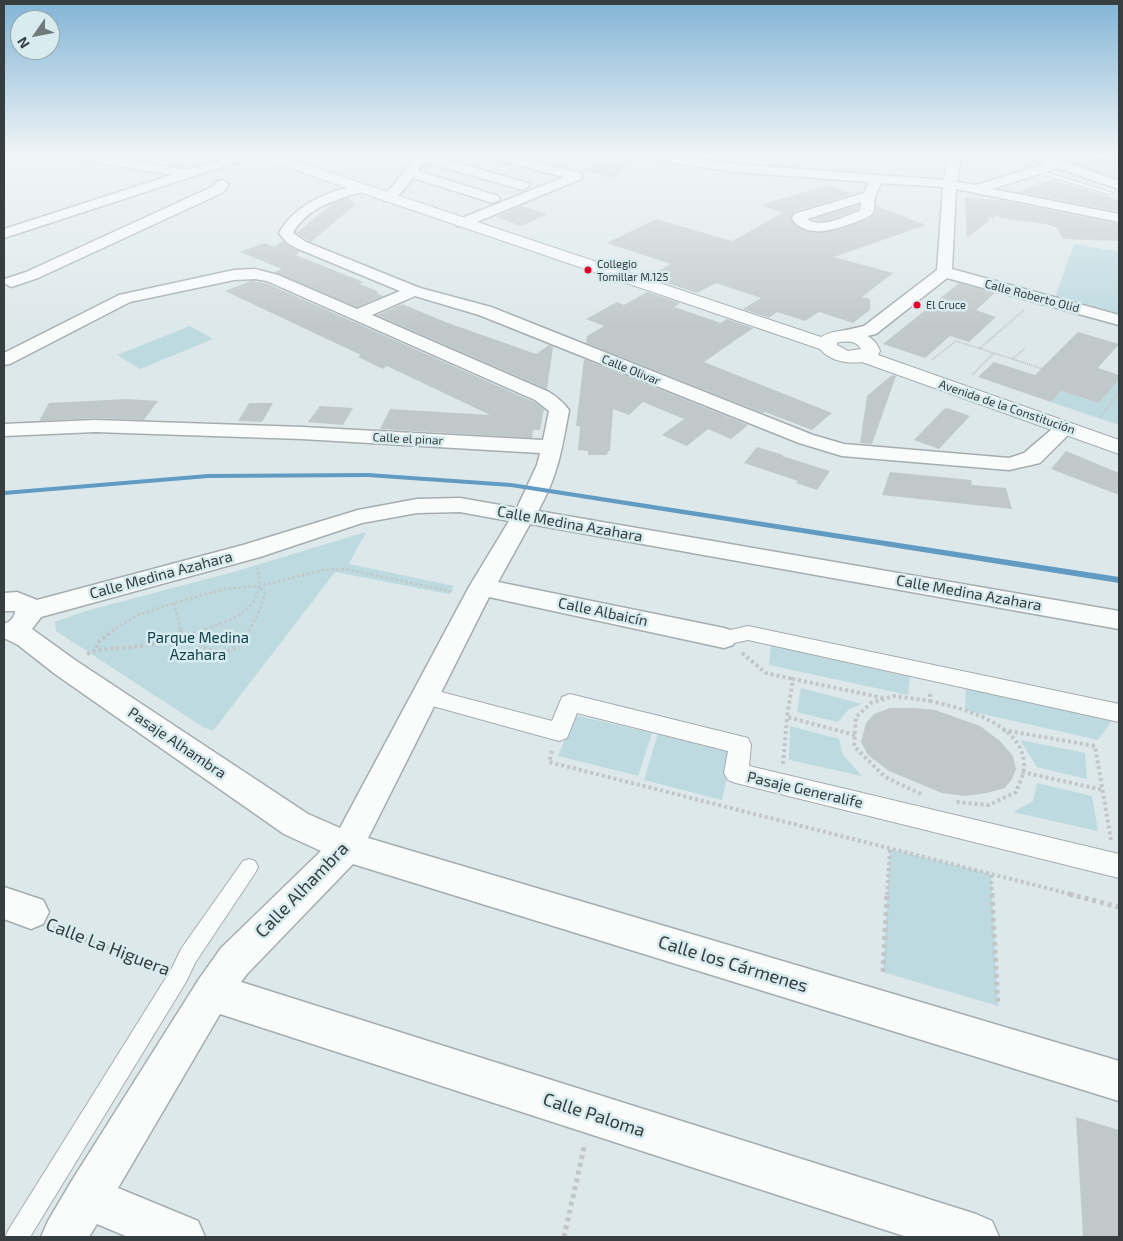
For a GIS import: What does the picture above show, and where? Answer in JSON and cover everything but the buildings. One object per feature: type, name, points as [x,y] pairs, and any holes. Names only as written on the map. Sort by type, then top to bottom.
[{"type":"main road","points":[[433,213],[791,333],[834,340]]},
{"type":"main road","name":"Avenida de la Constitución","points":[[834,340],[829,349],[840,355],[869,345],[894,368],[1119,446]]},
{"type":"street","points":[[4,234],[69,213]]},
{"type":"street","points":[[13,283],[165,213]]},
{"type":"street","name":"Calle Olivar","points":[[304,213],[289,225],[286,233],[292,240],[301,245],[414,291],[485,311],[773,427],[842,450],[1009,464],[1032,458],[1065,428]]},
{"type":"street","points":[[462,223],[484,213]]},
{"type":"street","points":[[834,340],[869,345],[944,272],[948,213]]},
{"type":"street","points":[[1095,213],[1119,218]]},
{"type":"street","name":"Calle Roberto Olid","points":[[944,272],[1119,320]]},
{"type":"street","points":[[4,360],[125,298],[234,275],[255,274],[272,278],[542,396],[553,403],[559,410],[552,447]]},
{"type":"street","points":[[358,315],[414,291]]},
{"type":"street","name":"Calle el pinar","points":[[4,430],[104,426],[302,433],[552,447]]},
{"type":"street","name":"Calle Alhambra","points":[[64,1237],[87,1198],[195,984],[234,961],[347,847],[479,592],[525,515],[548,465],[552,447]]},
{"type":"street","name":"Calle Medina Azahara","points":[[15,626],[358,517],[417,506],[460,505],[1119,620]]},
{"type":"street","name":"Calle Albaicín","points":[[479,592],[724,638]]},
{"type":"street","name":"Pasaje Alhambra","points":[[4,602],[17,601],[24,603],[15,626],[27,638],[65,667],[296,824],[347,847]]},
{"type":"street","points":[[724,638],[748,633],[1119,713]]},
{"type":"street","points":[[426,696],[559,732]]},
{"type":"street","name":"Pasaje Generalife","points":[[559,732],[570,703],[740,746],[736,774],[933,810],[1117,866]]},
{"type":"street","name":"Calle los Cármenes","points":[[347,847],[1119,1081]]},
{"type":"street","name":"Calle Paloma","points":[[195,984],[976,1237]]},
{"type":"street","points":[[87,1198],[182,1237]]},
{"type":"lane","points":[[18,1237],[195,984],[188,956],[249,867]]},
{"type":"path","points":[[980,349],[1038,297]]},
{"type":"path","points":[[932,360],[956,341],[1058,374]]},
{"type":"path","points":[[1013,359],[1024,348]]},
{"type":"path","points":[[972,375],[994,353]]},
{"type":"path","points":[[1100,418],[1119,392]]},
{"type":"path","points":[[65,667],[97,648],[132,647],[184,636],[218,625],[236,615],[254,602],[260,586],[260,579],[251,550]]},
{"type":"path","points":[[97,648],[97,643],[116,628],[138,615],[225,589],[260,586],[323,570],[345,569],[479,592]]},
{"type":"path","points":[[174,603],[175,616],[184,636],[196,644],[213,650],[228,651],[240,643],[263,602],[265,594],[260,586]]},
{"type":"path","points":[[930,672],[930,701]]},
{"type":"path","points":[[781,783],[793,679],[886,699]]},
{"type":"path","points":[[894,696],[930,701],[959,707],[992,721],[1018,743],[1024,765],[1016,792],[989,805],[933,810],[885,777],[854,746],[856,717],[871,702],[894,696]]},
{"type":"path","points":[[787,718],[855,735]]},
{"type":"path","points":[[1003,730],[1095,746],[1117,866]]},
{"type":"path","points":[[559,732],[549,762],[1119,907]]},
{"type":"path","points":[[1022,772],[1103,790]]},
{"type":"path","points":[[883,972],[890,849]]},
{"type":"path","points":[[991,874],[998,1006]]},
{"type":"path","name":"Calle La Higuera","points":[[17,908],[42,924],[154,963],[195,984]]},
{"type":"path","points":[[564,1237],[592,1114]]},
{"type":"green space","points":[[1074,244],[1119,252],[1119,316],[1055,297]]},
{"type":"green space","points":[[190,326],[213,339],[140,369],[117,355]]},
{"type":"green space","points":[[1119,380],[1119,425],[1051,402],[1061,391],[1099,403]]},
{"type":"green space","name":"Parque Medina Azahara","points":[[366,532],[349,564],[454,586],[449,594],[335,572],[213,731],[203,727],[56,631],[55,622],[86,611],[237,571]]},
{"type":"green space","points":[[771,646],[910,677],[908,695],[769,665]]},
{"type":"green space","points":[[966,687],[1113,719],[1098,740],[965,710]]},
{"type":"green space","points":[[801,688],[862,704],[849,709],[838,722],[797,712]]},
{"type":"green space","points":[[575,715],[652,733],[638,776],[558,756]]},
{"type":"green space","points":[[790,726],[839,739],[843,755],[862,776],[789,760]]},
{"type":"green space","points":[[659,730],[733,750],[722,800],[644,780]]},
{"type":"green space","points":[[1020,740],[1085,753],[1087,779],[1037,767]]},
{"type":"green space","points":[[1037,783],[1092,796],[1098,831],[1013,812],[1033,801]]},
{"type":"green space","points":[[890,849],[991,874],[998,1006],[883,972]]},
{"type":"transit line","points":[[4,493],[208,476],[368,475],[511,485],[1119,580]]},
{"type":"place","name":"Collegio Tomillar M.125","points":[[588,270]]},
{"type":"place","name":"El Cruce","points":[[917,305]]}]
